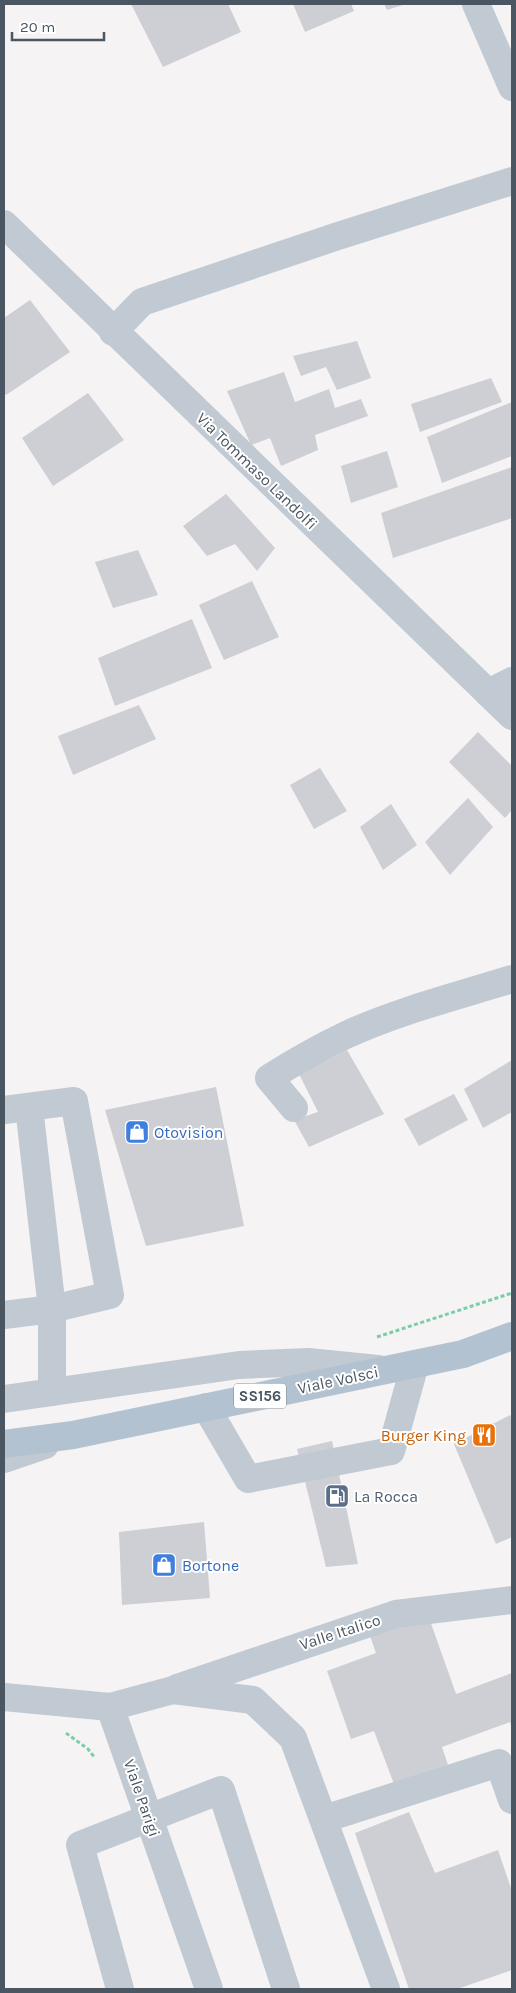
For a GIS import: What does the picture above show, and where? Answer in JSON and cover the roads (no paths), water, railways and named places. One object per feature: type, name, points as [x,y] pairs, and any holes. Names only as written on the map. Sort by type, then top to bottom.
[{"type":"main road","name":"Viale Volsci","points":[[4,1444],[73,1435],[463,1354],[512,1336]]},
{"type":"street","points":[[476,4],[512,86]]},
{"type":"street","points":[[113,332],[142,302],[347,233],[512,181]]},
{"type":"street","name":"Via Tommaso Landolfi","points":[[4,224],[113,332],[512,716]]},
{"type":"street","points":[[488,693],[512,681]]},
{"type":"street","points":[[294,1108],[269,1078],[295,1062],[346,1035],[394,1016],[512,979]]},
{"type":"street","points":[[4,1315],[52,1309],[110,1295],[74,1101],[16,1108],[52,1309],[52,1392]]},
{"type":"street","points":[[4,1399],[240,1365],[308,1362],[387,1370]]},
{"type":"street","points":[[206,1407],[248,1479],[391,1451],[415,1364]]},
{"type":"street","name":"Viale Volsci","points":[[4,1459],[73,1435]]},
{"type":"street","name":"Valle Italico","points":[[110,1707],[174,1690],[396,1614],[512,1600]]},
{"type":"street","name":"Valle Italico","points":[[174,1690],[253,1700],[293,1738],[386,1989]]},
{"type":"street","points":[[4,1697],[110,1707]]},
{"type":"street","name":"Viale Parigi","points":[[110,1707],[209,1989]]},
{"type":"street","points":[[324,1819],[499,1764],[512,1800]]},
{"type":"street","points":[[120,1989],[80,1845],[221,1790],[286,1989]]},
{"type":"place","name":"Otovision","points":[[137,1132]]},
{"type":"place","name":"Burger King","points":[[484,1435]]},
{"type":"place","name":"La Rocca","points":[[337,1496]]},
{"type":"place","name":"Bortone","points":[[164,1565]]}]
